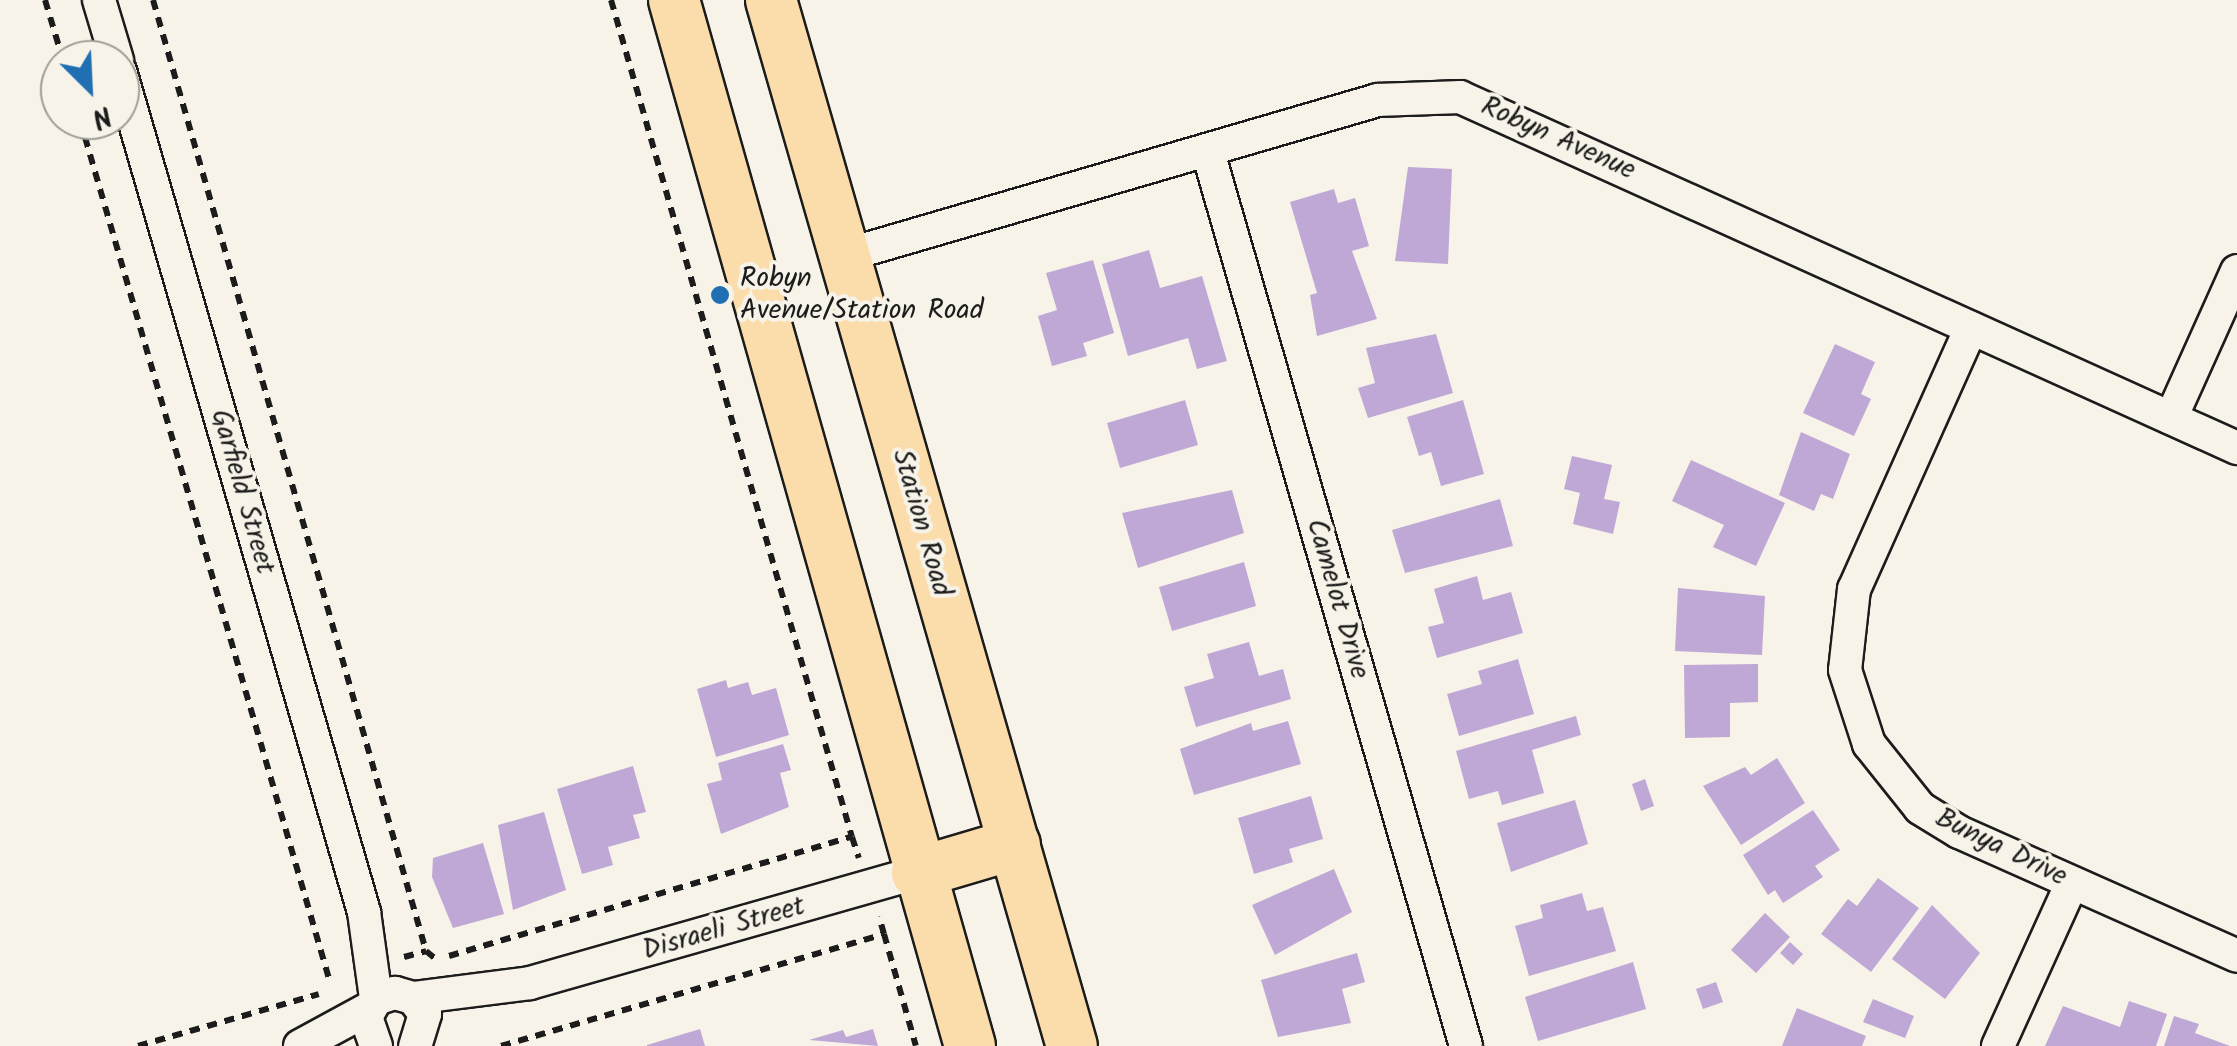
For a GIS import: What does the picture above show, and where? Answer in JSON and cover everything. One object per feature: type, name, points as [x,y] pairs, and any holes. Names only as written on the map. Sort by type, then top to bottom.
[{"type":"main road","points":[[674,0],[917,872],[970,1046]]},
{"type":"main road","name":"Station Road","points":[[772,0],[1072,1046]]},
{"type":"main road","points":[[917,872],[1014,844]]},
{"type":"street","points":[[99,0],[111,40]]},
{"type":"street","name":"Robyn Avenue","points":[[844,256],[1378,100],[1460,97],[2237,448]]},
{"type":"street","name":"Garfield Street","points":[[140,140],[391,1000]]},
{"type":"street","name":"Camelot Drive","points":[[1208,152],[1466,1046]]},
{"type":"street","points":[[2170,418],[2237,271]]},
{"type":"street","name":"Bunya Drive","points":[[1971,328],[1854,590],[1846,670],[1869,744],[1920,808],[2072,883],[2237,956]]},
{"type":"street","name":"Disraeli Street","points":[[300,1046],[391,1000],[530,983],[917,872]]},
{"type":"street","points":[[1998,1046],[2072,883]]},
{"type":"street","name":"Disraeli Street","points":[[420,1041],[530,983]]},
{"type":"street","points":[[374,1046],[366,1027],[391,1000],[420,1041]]},
{"type":"path","points":[[45,0],[57,40]]},
{"type":"path","points":[[152,0],[426,951],[434,960],[852,837]]},
{"type":"path","points":[[611,0],[916,1046]]},
{"type":"path","points":[[86,140],[332,990],[138,1046]]},
{"type":"path","points":[[501,1046],[884,934]]},
{"type":"path","points":[[329,979],[426,951]]},
{"type":"building","points":[[1408,167],[1452,169],[1448,264],[1395,261]]},
{"type":"building","points":[[1334,189],[1338,203],[1355,198],[1369,246],[1352,251],[1377,319],[1317,336],[1310,295],[1317,293],[1290,202]]},
{"type":"building","points":[[1149,250],[1160,288],[1202,276],[1227,361],[1197,369],[1188,338],[1128,356],[1102,264]]},
{"type":"building","points":[[1093,260],[1114,333],[1083,343],[1087,356],[1052,366],[1038,316],[1057,310],[1046,273]]},
{"type":"building","points":[[1436,334],[1453,393],[1368,418],[1358,388],[1375,383],[1366,348]]},
{"type":"building","points":[[1835,344],[1875,362],[1861,394],[1871,399],[1854,436],[1803,413]]},
{"type":"building","points":[[1185,400],[1198,445],[1120,468],[1107,423]]},
{"type":"building","points":[[1463,400],[1484,474],[1441,486],[1431,452],[1419,456],[1407,417]]},
{"type":"building","points":[[1801,432],[1850,454],[1833,499],[1821,494],[1814,511],[1779,495]]},
{"type":"building","points":[[1572,456],[1612,465],[1604,499],[1620,502],[1613,534],[1573,524],[1580,493],[1564,489]]},
{"type":"building","points":[[1691,460],[1785,503],[1756,566],[1713,547],[1724,525],[1672,501]]},
{"type":"building","points":[[1232,490],[1244,533],[1138,568],[1122,513]]},
{"type":"building","points":[[1500,499],[1513,546],[1405,573],[1392,530]]},
{"type":"building","points":[[1244,562],[1256,606],[1172,631],[1159,587]]},
{"type":"building","points":[[1477,576],[1483,600],[1511,592],[1523,633],[1437,658],[1428,627],[1444,623],[1434,589]]},
{"type":"building","points":[[1678,588],[1765,596],[1762,655],[1675,651]]},
{"type":"building","points":[[1249,642],[1259,676],[1283,669],[1291,699],[1196,727],[1184,687],[1214,678],[1207,654]]},
{"type":"building","points":[[1518,659],[1534,714],[1459,736],[1447,694],[1482,684],[1478,671]]},
{"type":"building","points":[[1758,664],[1758,702],[1730,703],[1730,737],[1685,738],[1684,665]]},
{"type":"building","points":[[726,680],[728,688],[748,682],[752,695],[776,688],[789,735],[716,757],[697,689]]},
{"type":"building","points":[[1576,716],[1581,735],[1532,750],[1544,793],[1502,805],[1498,791],[1469,799],[1456,751]]},
{"type":"building","points":[[1288,721],[1301,764],[1194,795],[1180,749],[1251,723],[1253,731]]},
{"type":"building","points":[[783,744],[791,770],[780,773],[789,807],[721,834],[707,784],[722,780],[718,763]]},
{"type":"building","points":[[1777,758],[1805,803],[1741,845],[1703,786],[1745,767],[1751,775]]},
{"type":"building","points":[[633,766],[646,812],[633,815],[640,838],[608,847],[613,865],[582,874],[557,789]]},
{"type":"building","points":[[1645,779],[1654,806],[1641,811],[1632,784]]},
{"type":"building","points":[[1311,796],[1323,839],[1289,849],[1293,862],[1254,874],[1238,818]]},
{"type":"building","points":[[1575,800],[1588,844],[1511,872],[1497,823]]},
{"type":"building","points":[[1813,810],[1840,850],[1815,866],[1823,877],[1783,903],[1775,890],[1768,895],[1743,855]]},
{"type":"building","points":[[544,812],[566,890],[513,910],[498,825]]},
{"type":"building","points":[[483,843],[504,914],[453,928],[432,877],[433,858]]},
{"type":"building","points":[[1334,869],[1352,912],[1275,955],[1252,905]]},
{"type":"building","points":[[1878,878],[1919,908],[1871,972],[1821,934],[1848,899],[1857,906]]},
{"type":"building","points":[[1582,893],[1587,911],[1603,907],[1616,951],[1529,976],[1515,926],[1543,918],[1540,905]]},
{"type":"building","points":[[1932,905],[1980,953],[1945,999],[1892,959]]},
{"type":"building","points":[[1765,913],[1790,937],[1756,973],[1731,950]]},
{"type":"building","points":[[1790,942],[1803,954],[1793,965],[1780,953]]},
{"type":"building","points":[[1357,953],[1365,982],[1342,989],[1351,1023],[1278,1037],[1261,980]]},
{"type":"building","points":[[1633,962],[1646,1009],[1538,1041],[1525,997]]},
{"type":"building","points":[[1716,982],[1723,1002],[1703,1009],[1696,989]]},
{"type":"building","points":[[1873,999],[1914,1016],[1905,1038],[1863,1022]]},
{"type":"building","points":[[2129,1001],[2167,1014],[2156,1046],[2045,1046],[2063,1006],[2120,1027]]},
{"type":"building","points":[[1797,1008],[1866,1036],[1862,1046],[1782,1046]]},
{"type":"building","points":[[2174,1016],[2199,1024],[2195,1033],[2230,1046],[2164,1046]]},
{"type":"building","points":[[700,1029],[705,1046],[647,1046],[647,1045]]},
{"type":"building","points":[[873,1029],[878,1046],[809,1040],[843,1030],[846,1037]]},
{"type":"place","name":"Robyn Avenue/Station Road","points":[[720,295]]}]
